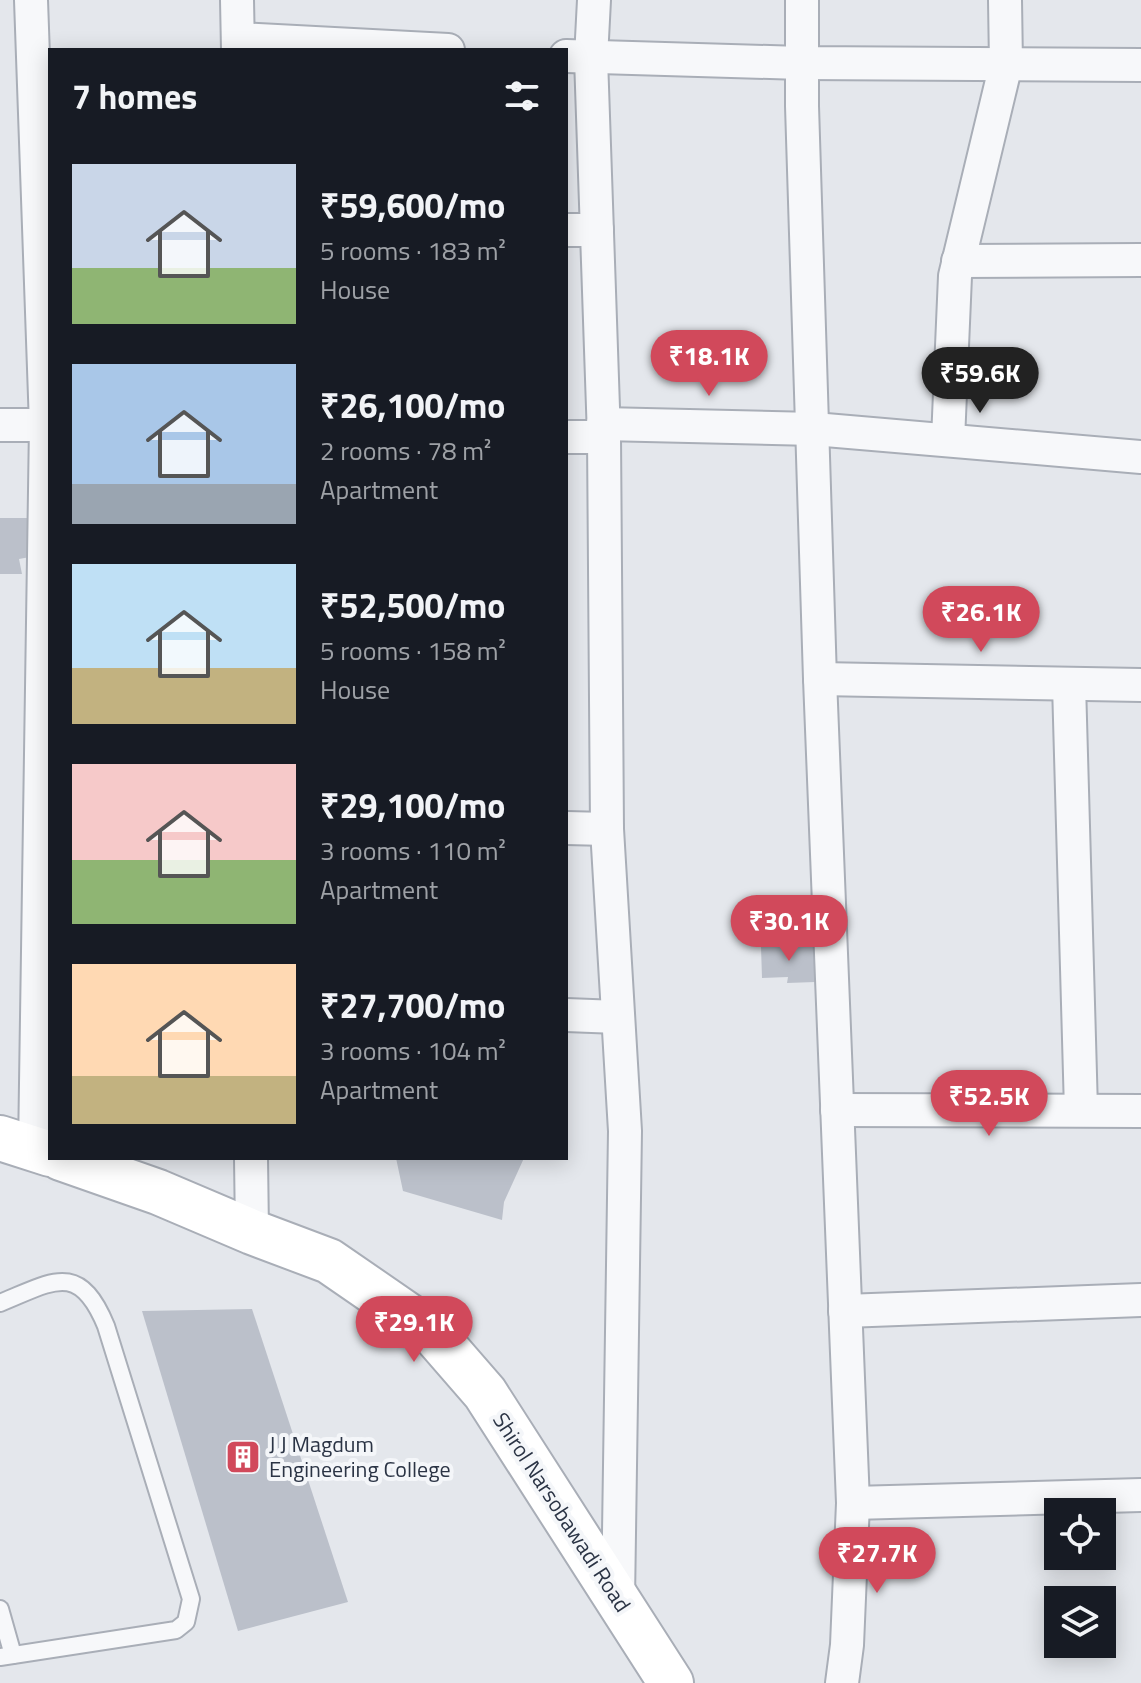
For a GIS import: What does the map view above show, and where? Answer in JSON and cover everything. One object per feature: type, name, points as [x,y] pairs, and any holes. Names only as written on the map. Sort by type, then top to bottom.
[{"type":"main road","name":"Shirol Narsobawadi Road","points":[[65,1160],[158,1192],[329,1261],[432,1332],[485,1393],[671,1683]]},
{"type":"street","points":[[31,0],[48,426],[36,1150]]},
{"type":"street","points":[[237,0],[238,44],[378,48]]},
{"type":"street","points":[[594,0],[579,57],[581,230],[603,430],[607,829],[625,1131],[618,1600]]},
{"type":"street","points":[[802,0],[801,63],[820,679],[853,1503],[847,1645],[842,1683]]},
{"type":"street","points":[[948,440],[958,261],[1006,64],[1005,0]]},
{"type":"street","points":[[579,57],[801,63],[1141,65]]},
{"type":"street","points":[[958,261],[1141,260]]},
{"type":"street","points":[[0,425],[48,426]]},
{"type":"street","points":[[568,437],[603,430],[814,429],[1141,457]]},
{"type":"street","points":[[820,679],[1141,685]]},
{"type":"street","points":[[1069,684],[1081,1110]]},
{"type":"street","points":[[568,828],[607,829]]},
{"type":"street","points":[[568,1015],[618,1017]]},
{"type":"street","points":[[837,1110],[1141,1111]]},
{"type":"street","points":[[251,1160],[252,1232]]},
{"type":"street","points":[[845,1311],[1141,1300]]},
{"type":"street","points":[[853,1503],[1141,1495]]},
{"type":"lane","points":[[0,1303],[52,1282],[69,1281],[96,1302],[191,1599],[186,1622],[176,1630],[6,1656],[0,1609]]},
{"type":"building","points":[[0,518],[31,518],[30,557],[19,559],[22,574],[0,574]]},
{"type":"building","points":[[814,945],[815,982],[787,983],[788,977],[762,978],[761,947]]},
{"type":"building","points":[[396,1160],[523,1160],[504,1202],[502,1220],[403,1191]]},
{"type":"building","name":"J J Magdum Engineering College","points":[[252,1309],[348,1602],[238,1631],[142,1311]]},
{"type":"place","name":"J J Magdum Engineering College","points":[[243,1457]]}]
